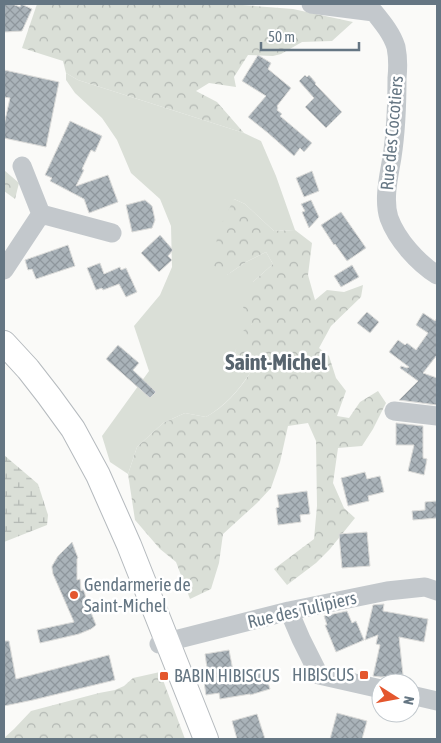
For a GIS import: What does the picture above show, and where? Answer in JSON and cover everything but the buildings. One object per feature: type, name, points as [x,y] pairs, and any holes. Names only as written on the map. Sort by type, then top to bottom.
[{"type":"main road","points":[[4,343],[28,369],[73,429],[98,475],[129,545],[163,643],[193,739]]},
{"type":"main road","points":[[4,359],[27,385],[64,437],[97,498],[116,546],[163,643],[206,739]]},
{"type":"street","name":"Rue des Cocotiers","points":[[311,4],[380,8],[398,57],[396,116],[387,197],[389,216],[396,232],[414,256],[437,275]]},
{"type":"street","points":[[22,166],[41,214]]},
{"type":"street","points":[[41,214],[112,233]]},
{"type":"street","points":[[4,270],[41,214]]},
{"type":"street","points":[[394,411],[437,416]]},
{"type":"street","name":"Rue des Tulipiers","points":[[163,643],[290,611],[387,591],[425,587],[437,591]]},
{"type":"street","points":[[290,611],[301,639],[319,675],[371,686]]},
{"type":"street","points":[[421,697],[437,701]]},
{"type":"green space","points":[[37,4],[229,4],[293,9],[353,22],[332,41],[302,42],[281,54],[273,56],[248,55],[234,77],[236,87],[209,83],[196,91],[217,102],[244,133],[78,80],[66,73],[63,61],[22,48]]},
{"type":"green space","points":[[66,73],[78,80],[244,133],[261,141],[276,176],[295,230],[274,231],[245,204],[234,199],[227,275],[246,262],[266,252],[273,264],[253,282],[252,324],[235,351],[250,373],[231,398],[206,417],[185,413],[163,423],[137,447],[128,474],[110,462],[102,436],[149,371],[134,326],[160,295],[172,267],[171,226],[160,199],[131,173],[117,140],[102,118],[75,93],[66,80]]},
{"type":"green space","points":[[4,170],[19,183],[15,199],[4,191]]},
{"type":"green space","points":[[234,199],[245,204],[274,231],[295,230],[312,243],[308,275],[315,300],[327,290],[344,292],[363,285],[361,297],[331,326],[319,348],[329,356],[336,378],[346,391],[337,416],[349,418],[360,402],[378,391],[386,403],[362,446],[338,448],[333,483],[344,508],[355,518],[316,563],[287,585],[274,569],[314,539],[317,506],[316,441],[308,423],[288,426],[280,462],[271,488],[223,534],[219,563],[211,589],[190,599],[176,562],[160,549],[135,520],[128,474],[137,447],[163,423],[185,413],[206,417],[231,398],[250,373],[235,351],[243,331],[252,324],[243,307],[253,282],[273,264],[266,252],[246,262],[227,275],[213,265],[218,231]]},
{"type":"green space","points":[[4,455],[38,484],[48,515],[47,525],[4,542]]},
{"type":"green space","points":[[160,672],[185,739],[4,739],[31,711],[115,690],[124,686],[133,678]]},
{"type":"place","name":"Gendarmerie de Saint-Michel","points":[[74,595]]},
{"type":"place","name":"HIBISCUS","points":[[364,675]]},
{"type":"place","name":"BABIN HIBISCUS","points":[[164,676]]},
{"type":"district","name":"Saint-Michel","points":[[276,362]]}]
